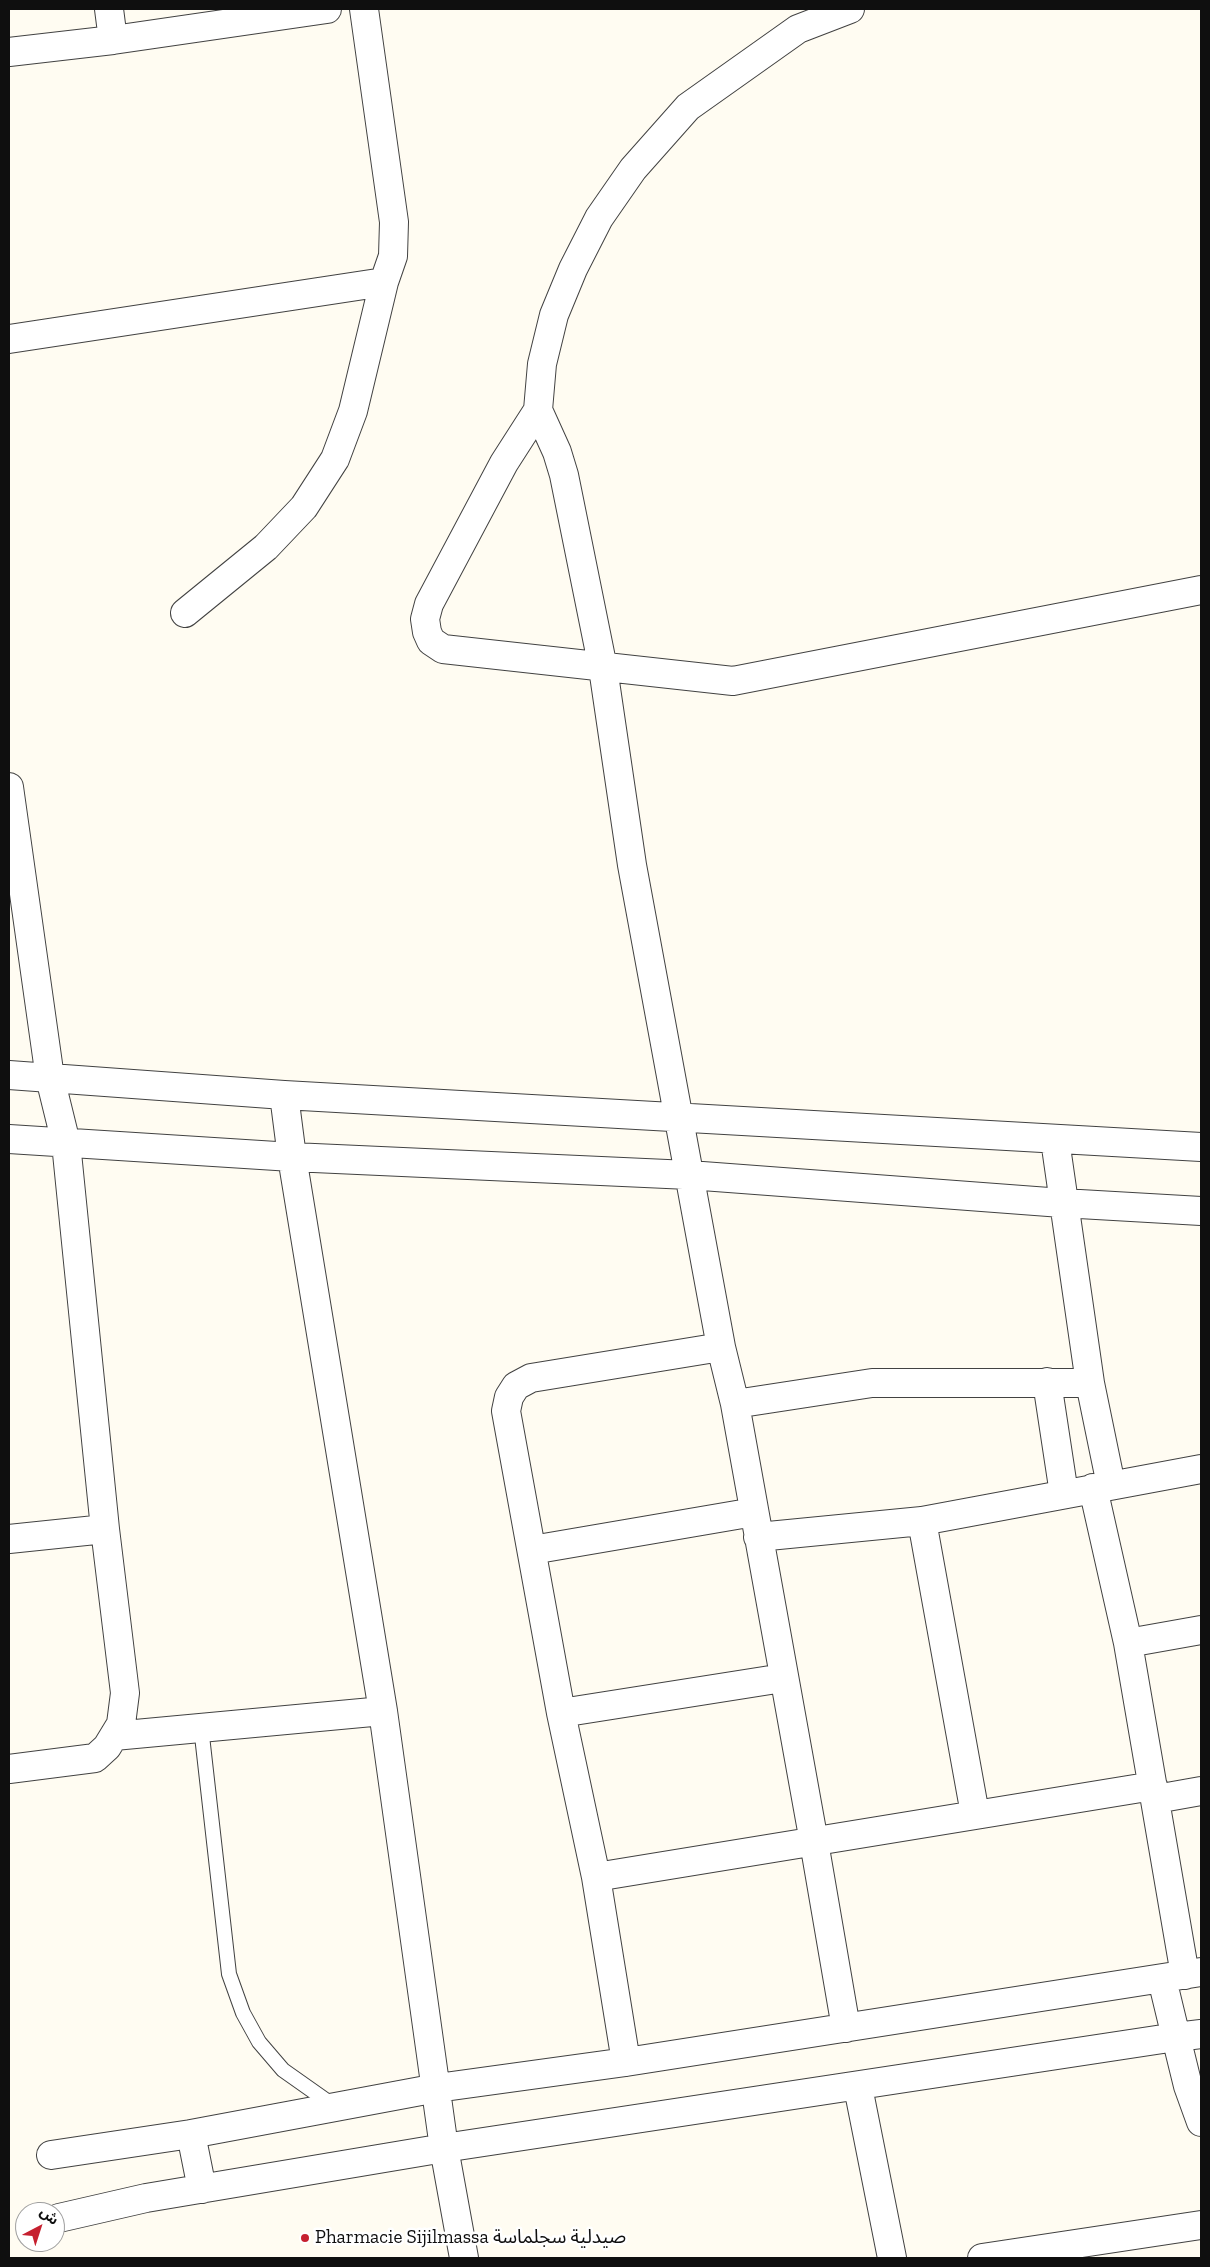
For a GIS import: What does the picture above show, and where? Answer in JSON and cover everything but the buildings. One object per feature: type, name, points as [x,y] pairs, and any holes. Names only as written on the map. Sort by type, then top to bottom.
[{"type":"street","points":[[109,9],[113,40]]},
{"type":"street","points":[[9,52],[113,40],[327,9]]},
{"type":"street","points":[[185,613],[266,547],[304,507],[335,459],[353,411],[392,256],[394,222],[364,9]]},
{"type":"street","points":[[850,9],[798,30],[688,108],[634,169],[599,218],[573,268],[554,315],[542,364],[538,410],[504,463],[430,604],[425,620],[431,641],[443,649],[733,681],[1201,590]]},
{"type":"street","points":[[9,339],[384,282]]},
{"type":"street","points":[[538,410],[557,452],[564,475],[603,668],[632,865],[721,1347],[735,1404],[846,2028]]},
{"type":"street","points":[[9,787],[50,1078],[66,1144],[105,1528],[125,1693],[121,1724],[107,1747],[95,1758],[9,1769]]},
{"type":"street","points":[[9,1075],[284,1095],[1201,1147]]},
{"type":"street","points":[[284,1095],[292,1157],[383,1710],[444,2148],[464,2258]]},
{"type":"street","points":[[9,1138],[66,1144],[292,1157],[689,1175],[1062,1203],[1201,1211]]},
{"type":"street","points":[[1055,1140],[1062,1203],[1090,1383],[1102,1486],[1183,1975],[1188,2035],[1188,2086],[1201,2122]]},
{"type":"street","points":[[626,2062],[596,1877],[561,1713],[506,1411],[508,1397],[516,1386],[531,1378],[721,1347]]},
{"type":"street","points":[[1047,1382],[1064,1494]]},
{"type":"street","points":[[735,1404],[872,1383],[1090,1383]]},
{"type":"street","points":[[532,1550],[756,1525],[922,1521],[1102,1486],[1201,1470]]},
{"type":"street","points":[[922,1521],[975,1814]]},
{"type":"street","points":[[9,1539],[105,1528]]},
{"type":"street","points":[[1128,1644],[1201,1630]]},
{"type":"street","points":[[561,1713],[783,1678]]},
{"type":"street","points":[[114,1736],[383,1710]]},
{"type":"street","points":[[596,1877],[975,1814],[1154,1793],[1201,1791]]},
{"type":"street","points":[[51,2156],[191,2134],[437,2088],[626,2062],[1183,1975]]},
{"type":"street","points":[[65,2217],[146,2198],[444,2148],[858,2087],[1188,2035]]},
{"type":"street","points":[[858,2087],[892,2258]]},
{"type":"street","points":[[191,2134],[202,2189]]},
{"type":"street","points":[[982,2258],[1201,2225]]},
{"type":"lane","points":[[200,1727],[229,1974],[243,2013],[259,2042],[283,2070],[335,2107]]},
{"type":"place","name":"Pharmacie Sijilmassa صيدلية سجلماسة","points":[[305,2238]]}]
